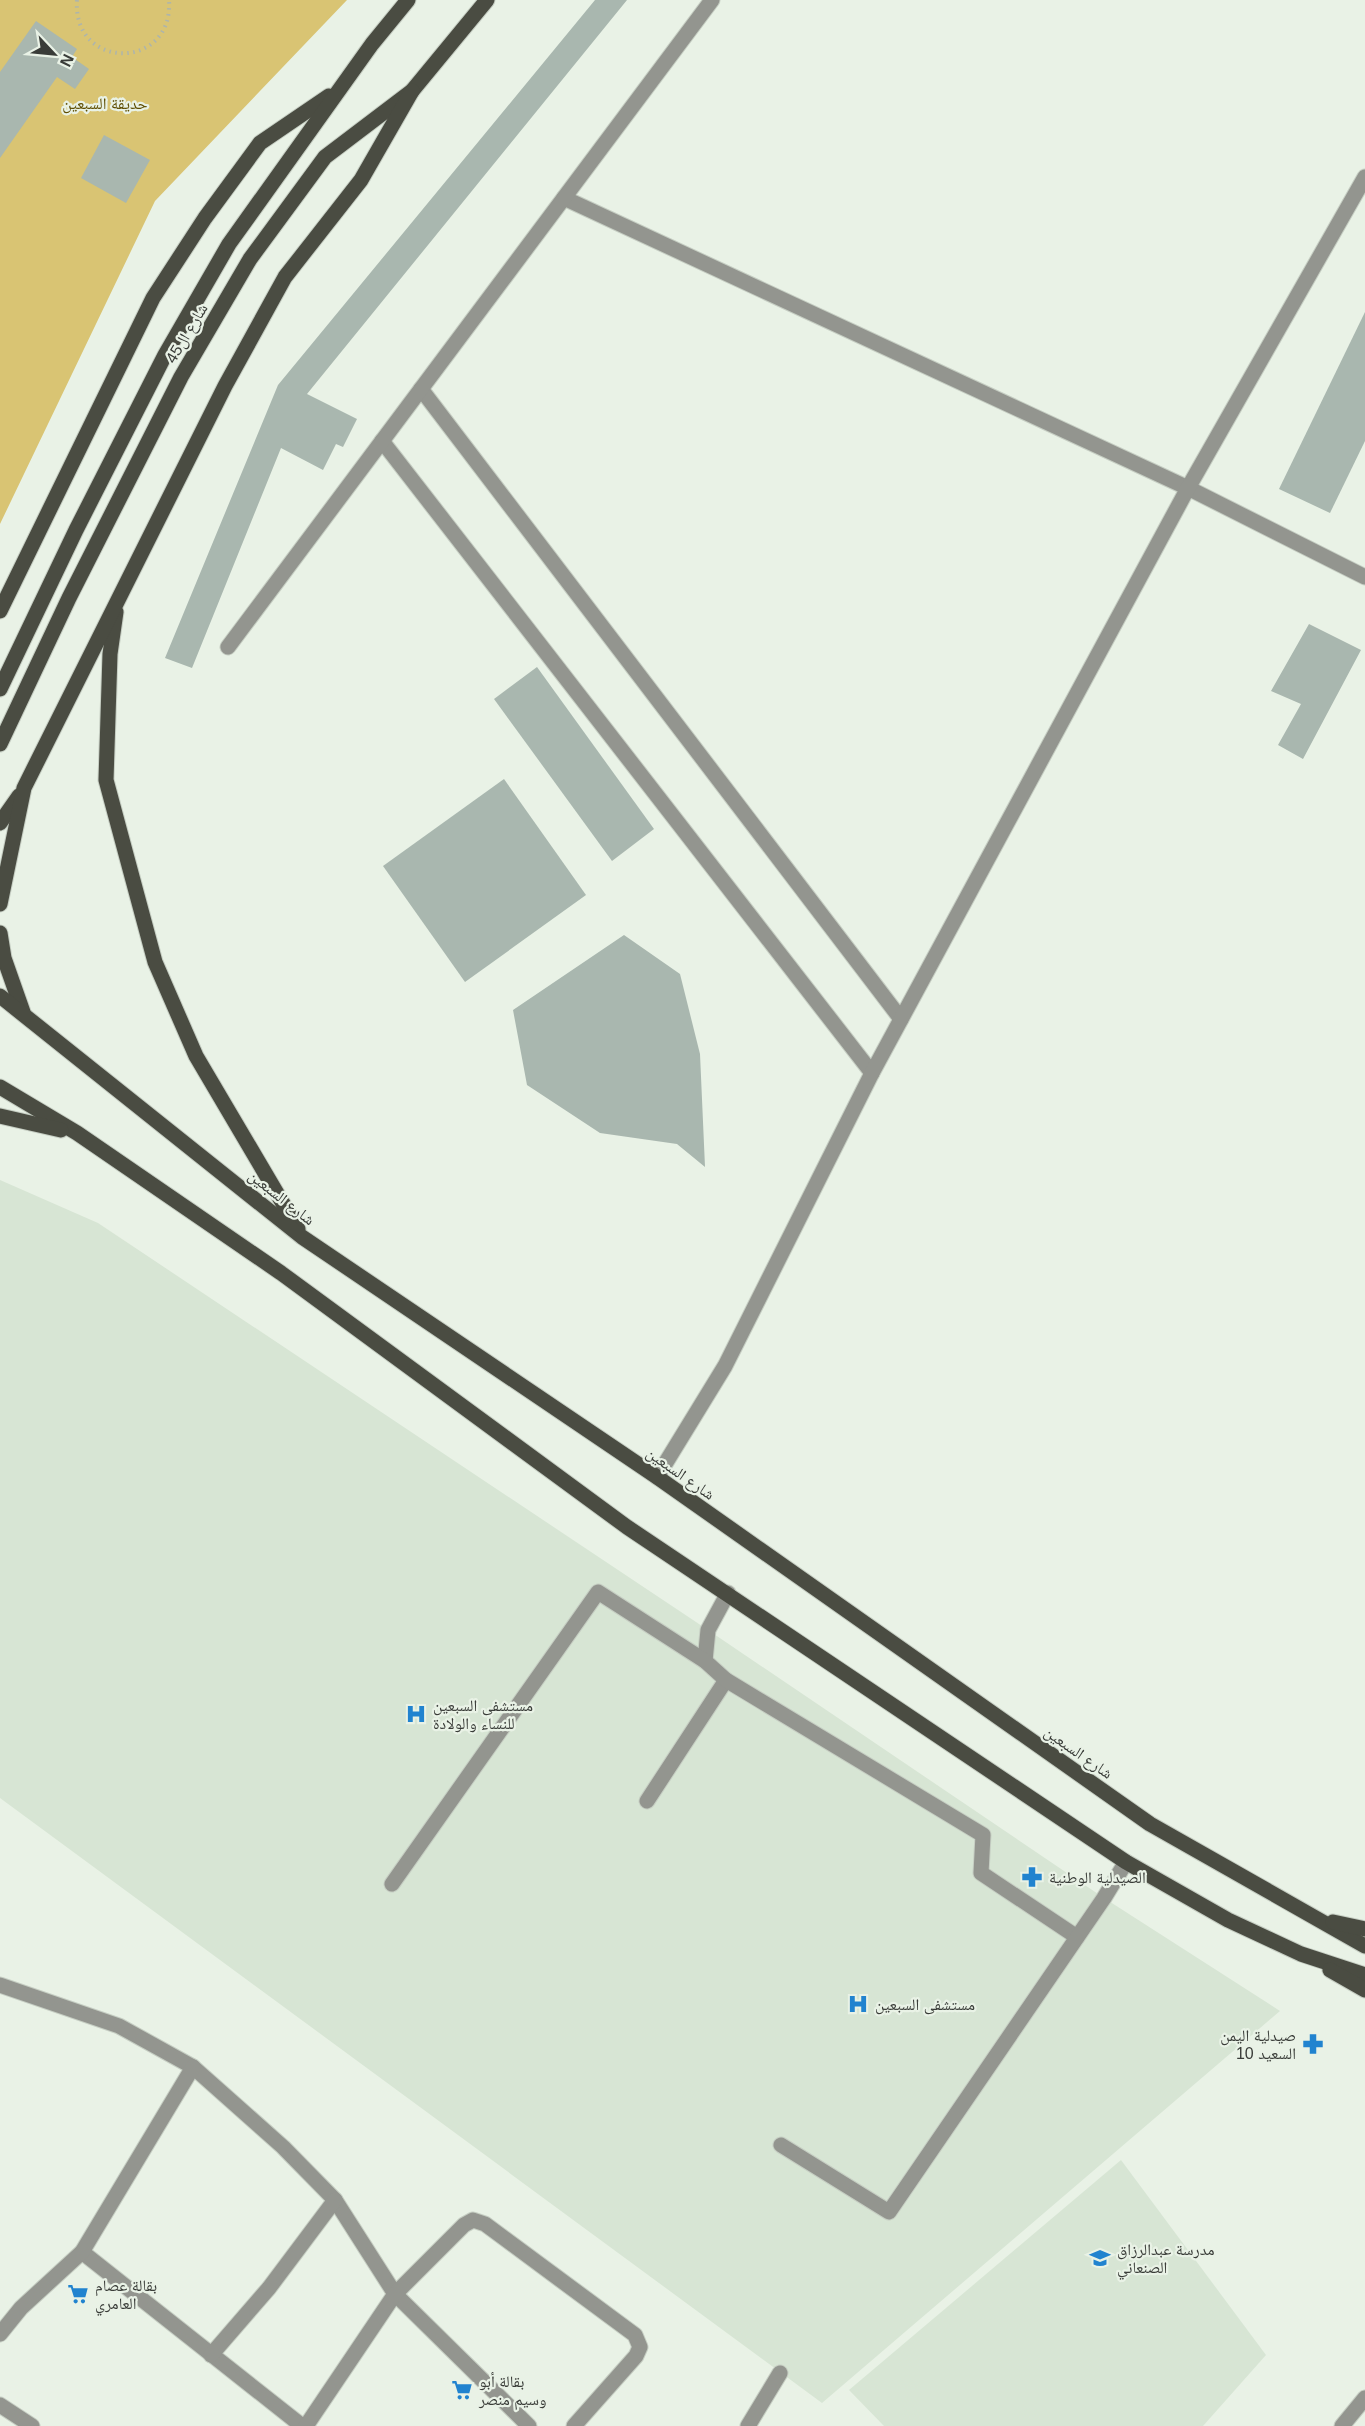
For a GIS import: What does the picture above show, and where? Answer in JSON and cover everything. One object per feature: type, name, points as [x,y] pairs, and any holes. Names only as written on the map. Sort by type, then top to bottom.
[{"type":"main road","name":"شارع ال45","points":[[0,689],[76,530],[165,355],[229,244],[339,89],[408,0]]},
{"type":"main road","name":"شارع ال45","points":[[0,744],[69,598],[181,377],[250,259],[325,157],[412,91],[487,0]]},
{"type":"main road","points":[[0,611],[153,298],[198,228],[260,142],[339,89]]},
{"type":"main road","points":[[0,823],[24,788],[225,387],[285,277],[362,180],[412,91]]},
{"type":"main road","points":[[118,597],[110,654],[106,780],[155,962],[196,1056],[302,1236]]},
{"type":"main road","points":[[0,904],[24,788]]},
{"type":"main road","points":[[0,933],[4,958],[23,1012]]},
{"type":"main road","name":"شارع السبعين","points":[[0,996],[302,1236],[657,1477],[1150,1824],[1365,1946]]},
{"type":"main road","points":[[0,1087],[77,1133],[281,1273],[627,1527],[1126,1862],[1228,1920],[1301,1954],[1365,1990]]},
{"type":"main road","points":[[0,1116],[77,1133]]},
{"type":"main road","points":[[1312,1917],[1365,1929]]},
{"type":"main road","points":[[1301,1954],[1365,1975]]},
{"type":"street","points":[[228,647],[712,0]]},
{"type":"street","points":[[657,1477],[724,1366],[872,1073],[1188,488],[1365,177]]},
{"type":"street","points":[[564,198],[1188,488],[1365,577]]},
{"type":"street","points":[[421,389],[901,1019]]},
{"type":"street","points":[[382,441],[872,1073]]},
{"type":"street","points":[[392,1884],[598,1593],[705,1661],[726,1680],[983,1835],[981,1873],[1077,1937]]},
{"type":"street","points":[[705,1661],[708,1630],[728,1593]]},
{"type":"street","points":[[647,1801],[726,1680]]},
{"type":"street","points":[[781,2145],[889,2212],[1126,1862]]},
{"type":"street","points":[[0,1985],[119,2026],[193,2067],[283,2146],[335,2200],[394,2294],[529,2426]]},
{"type":"street","points":[[0,2334],[21,2308],[82,2252],[193,2067]]},
{"type":"street","points":[[211,2355],[269,2288],[335,2200]]},
{"type":"street","points":[[82,2252],[304,2426],[394,2294],[464,2225],[473,2220],[485,2224],[635,2335],[638,2341],[640,2347],[636,2356],[574,2426]]},
{"type":"street","points":[[748,2426],[780,2373]]},
{"type":"street","points":[[1342,2426],[1365,2398]]},
{"type":"street","points":[[0,2405],[32,2426]]},
{"type":"path","points":[[77,0],[79,25],[88,39],[106,52],[126,55],[145,49],[162,34],[170,11],[169,0]]},
{"type":"shaded area","name":"مستشفى السبعين للنساء والولادة","points":[[0,1180],[98,1223],[708,1630],[1104,1898],[1280,2011],[822,2403],[0,1798]]},
{"type":"shaded area","name":"مدرسة عبدالرزاق الصنعاني","points":[[1121,2160],[1266,2355],[1203,2426],[884,2426],[849,2390]]},
{"type":"green space","name":"حديقة السبعين","points":[[0,0],[347,0],[155,201],[0,524]]},
{"type":"building","points":[[595,0],[627,0],[307,394],[357,419],[343,447],[336,444],[323,470],[281,448],[192,668],[165,658],[278,385]]},
{"type":"building","points":[[36,21],[77,49],[72,57],[89,69],[75,89],[57,77],[0,158],[0,72]]},
{"type":"building","points":[[104,135],[150,160],[126,203],[81,178]]},
{"type":"building","points":[[1365,312],[1365,441],[1330,513],[1279,489]]},
{"type":"building","points":[[1309,624],[1361,650],[1303,759],[1278,745],[1301,704],[1271,691]]},
{"type":"building","points":[[537,667],[654,829],[612,861],[494,699]]},
{"type":"building","points":[[504,779],[586,895],[465,982],[383,866]]},
{"type":"building","points":[[624,935],[680,974],[700,1054],[705,1167],[677,1144],[600,1133],[527,1085],[513,1010]]},
{"type":"place","name":"مستشفى السبعين للنساء والولادة","points":[[416,1714]]},
{"type":"place","name":"الصيدلية الوطنية","points":[[1032,1877]]},
{"type":"place","name":"مستشفى السبعين","points":[[858,2004]]},
{"type":"place","name":"صيدلية اليمن السعيد 10","points":[[1313,2044]]},
{"type":"place","name":"مدرسة عبدالرزاق الصنعاني","points":[[1100,2258]]},
{"type":"place","name":"بقالة عصام العامري","points":[[78,2294]]},
{"type":"place","name":"بقالة أبو وسيم منصر","points":[[462,2390]]}]
